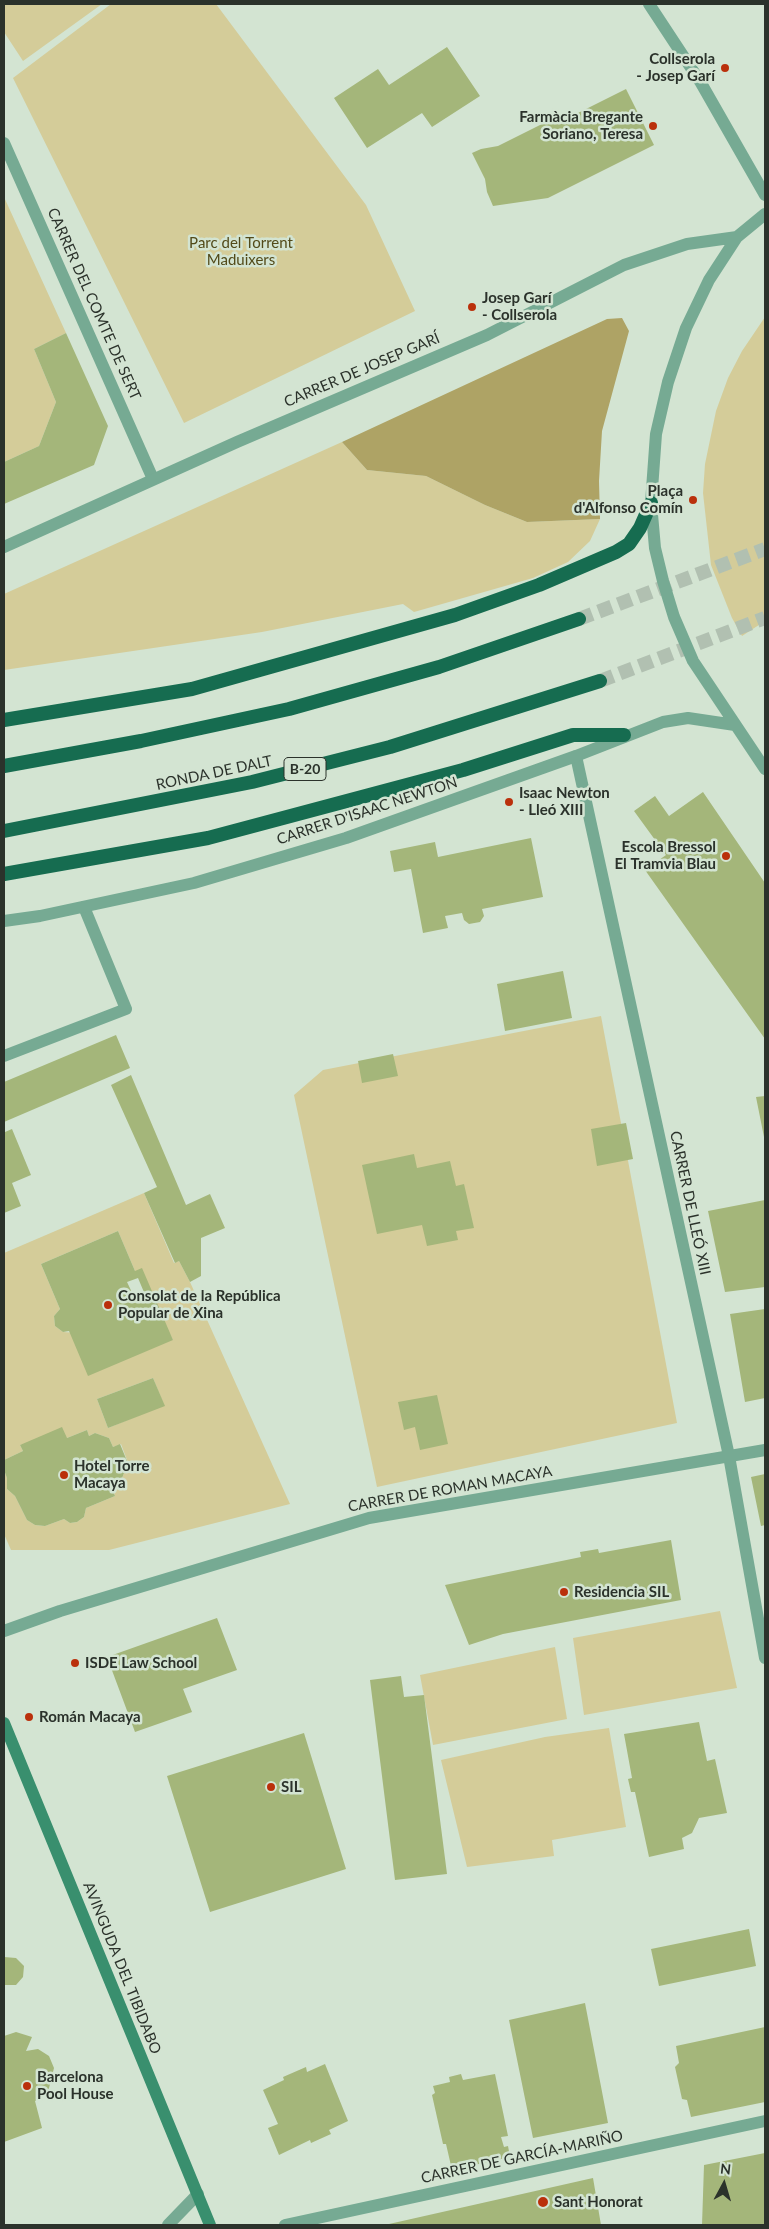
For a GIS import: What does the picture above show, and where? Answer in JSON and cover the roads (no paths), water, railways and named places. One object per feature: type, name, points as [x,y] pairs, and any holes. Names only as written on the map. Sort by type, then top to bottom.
[{"type":"highway","points":[[4,720],[192,689],[455,615],[539,584],[616,552],[629,544],[651,503]]},
{"type":"highway","points":[[4,766],[141,741],[288,710],[439,668],[579,619]]},
{"type":"highway","name":"RONDA DE DALT","points":[[4,831],[252,782],[390,747],[600,680]]},
{"type":"highway","points":[[4,874],[208,838],[462,770],[573,735],[624,735]]},
{"type":"main road","name":"AVINGUDA DEL TIBIDABO","points":[[4,1723],[210,2225]]},
{"type":"street","points":[[649,4],[701,83],[765,196]]},
{"type":"street","name":"CARRER DEL COMTE DE SERT","points":[[4,143],[153,479]]},
{"type":"street","points":[[765,214],[737,237],[709,280],[686,328],[668,382],[656,434],[651,503],[655,548],[674,617],[693,661],[765,769]]},
{"type":"street","name":"CARRER DE JOSEP GARÍ","points":[[4,547],[153,479],[487,335],[624,265],[687,244],[737,237]]},
{"type":"street","name":"CARRER D'ISAAC NEWTON","points":[[4,921],[84,907],[194,882],[346,838],[576,756],[624,735],[663,722],[688,718],[713,720],[735,725]]},
{"type":"street","name":"CARRER DE LLEÓ XIII","points":[[576,756],[729,1456],[765,1658]]},
{"type":"street","points":[[4,1056],[126,1009],[84,907]]},
{"type":"street","name":"CARRER DE ROMAN MACAYA","points":[[4,1631],[60,1610],[369,1518],[765,1450]]},
{"type":"street","name":"CARRER DE GARCÍA-MARIÑO","points":[[285,2225],[765,2121]]},
{"type":"street","points":[[168,2225],[198,2194]]},
{"type":"tunnel","points":[[579,619],[765,549]]},
{"type":"tunnel","points":[[600,681],[765,618]]},
{"type":"place","name":"Collserola - Josep Garí","points":[[725,68]]},
{"type":"place","name":"Farmàcia Bregante Soriano, Teresa","points":[[653,126]]},
{"type":"place","name":"Josep Garí - Collserola","points":[[472,307]]},
{"type":"place","name":"Plaça d'Alfonso Comín","points":[[693,500]]},
{"type":"place","name":"Isaac Newton - Lleó XIII","points":[[509,802]]},
{"type":"place","name":"Escola Bressol El Tramvia Blau","points":[[726,856]]},
{"type":"place","name":"Consolat de la República Popular de Xina","points":[[108,1305]]},
{"type":"place","name":"Hotel Torre Macaya","points":[[64,1475]]},
{"type":"place","name":"Residencia SIL","points":[[564,1592]]},
{"type":"place","name":"ISDE Law School","points":[[75,1663]]},
{"type":"place","name":"Román Macaya","points":[[29,1717]]},
{"type":"place","name":"SIL","points":[[271,1787]]},
{"type":"place","name":"Barcelona Pool House","points":[[27,2086]]},
{"type":"place","name":"Sant Honorat","points":[[543,2202]]},
{"type":"park label","name":"Parc del Torrent Maduixers","points":[[241,252]]}]
